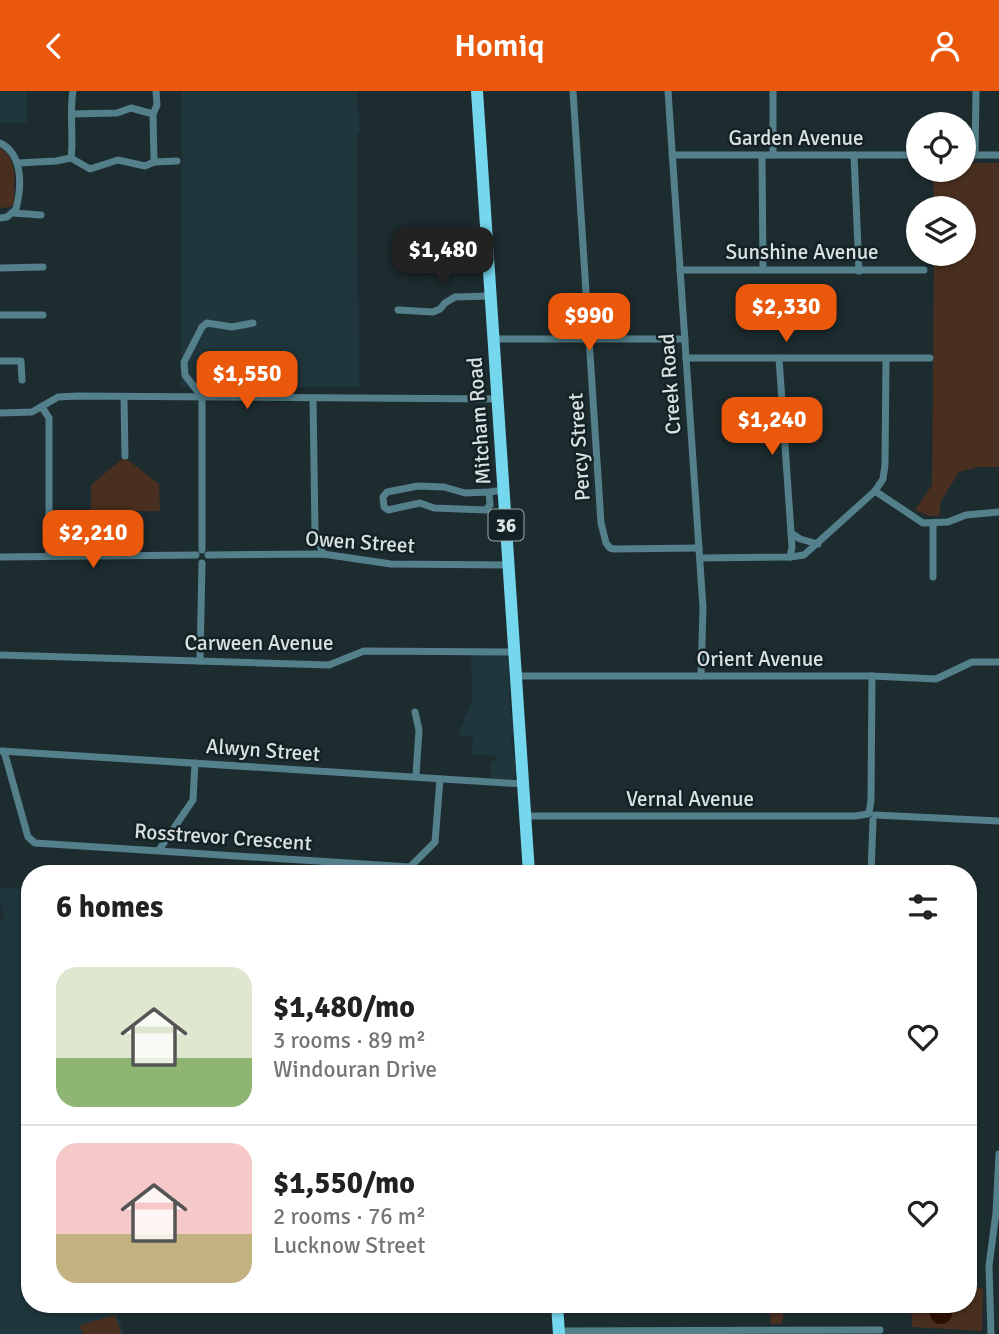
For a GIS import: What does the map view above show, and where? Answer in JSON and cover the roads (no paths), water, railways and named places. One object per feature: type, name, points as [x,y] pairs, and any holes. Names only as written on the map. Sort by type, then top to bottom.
[{"type":"main road","name":"Mitcham Road","points":[[477,91],[529,865]]},
{"type":"main road","points":[[558,1313],[559,1332]]},
{"type":"street","points":[[71,158],[73,91]]},
{"type":"street","points":[[154,162],[153,114],[157,105],[156,91]]},
{"type":"street","name":"Percy Street","points":[[573,91],[601,523],[606,543],[610,548],[699,548]]},
{"type":"street","name":"Creek Road","points":[[668,91],[703,608],[701,676]]},
{"type":"street","points":[[773,91],[773,155]]},
{"type":"street","points":[[975,91],[975,112]]},
{"type":"street","points":[[72,114],[117,113],[131,108],[153,114]]},
{"type":"street","points":[[0,142],[11,150],[18,163],[18,203],[13,213]]},
{"type":"street","name":"Garden Avenue","points":[[672,155],[906,155]]},
{"type":"street","points":[[853,155],[859,271]]},
{"type":"street","points":[[976,155],[999,155]]},
{"type":"street","points":[[762,156],[763,269]]},
{"type":"street","points":[[18,163],[71,158],[90,169],[118,160],[145,166],[154,162],[177,160]]},
{"type":"street","points":[[0,218],[13,213],[41,215]]},
{"type":"street","points":[[0,268],[43,267]]},
{"type":"street","name":"Sunshine Avenue","points":[[680,269],[923,270]]},
{"type":"street","points":[[398,310],[433,312],[455,297],[490,296]]},
{"type":"street","points":[[0,315],[43,315]]},
{"type":"street","points":[[200,661],[202,563],[196,559],[202,553],[202,397],[185,375],[184,362],[202,327],[211,323],[232,327],[253,323]]},
{"type":"street","points":[[493,339],[685,339]]},
{"type":"street","points":[[686,358],[930,358]]},
{"type":"street","points":[[779,358],[791,534],[790,557]]},
{"type":"street","points":[[700,558],[804,555],[875,491],[883,479],[885,465],[886,358]]},
{"type":"street","points":[[0,361],[21,361],[22,380]]},
{"type":"street","points":[[0,413],[32,412],[58,397],[498,398]]},
{"type":"street","points":[[124,397],[125,456]]},
{"type":"street","points":[[313,398],[316,531],[323,554]]},
{"type":"street","points":[[42,407],[48,418],[49,556]]},
{"type":"street","points":[[489,492],[489,507],[486,510],[434,508],[420,503],[388,510],[382,502],[387,492],[418,486],[444,487],[465,493],[504,491]]},
{"type":"street","points":[[875,491],[915,519],[933,524],[975,514],[999,512]]},
{"type":"street","points":[[933,524],[933,577]]},
{"type":"street","points":[[791,534],[818,544]]},
{"type":"street","name":"Owen Street","points":[[0,557],[202,553],[323,554],[391,563],[508,565]]},
{"type":"street","name":"Carween Avenue","points":[[0,655],[329,665],[364,651],[515,652]]},
{"type":"street","name":"Orient Avenue","points":[[517,676],[872,676],[936,679],[972,662],[999,662]]},
{"type":"street","points":[[871,865],[872,676]]},
{"type":"street","points":[[415,712],[419,730],[416,775]]},
{"type":"street","name":"Alwyn Street","points":[[2,751],[404,777],[416,775],[524,784]]},
{"type":"street","name":"Rosstrevor Crescent","points":[[2,751],[28,837],[35,843],[380,865]]},
{"type":"street","points":[[159,850],[193,800],[195,763]]},
{"type":"street","name":"Rosstrevor Crescent","points":[[412,865],[435,842],[440,779]]},
{"type":"street","name":"Vernal Avenue","points":[[526,816],[855,816],[999,821]]},
{"type":"street","points":[[991,1334],[989,1266],[996,1213],[999,1154]]},
{"type":"street","points":[[559,1332],[880,1330]]}]
